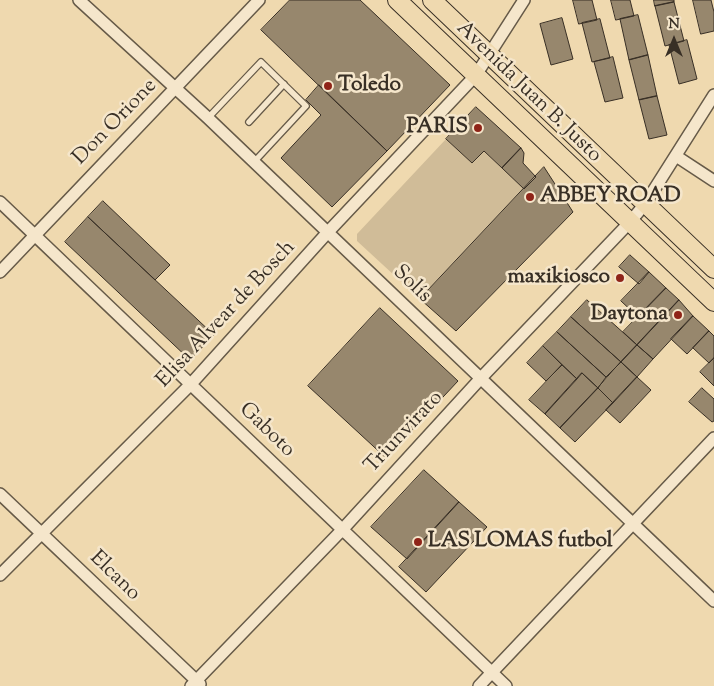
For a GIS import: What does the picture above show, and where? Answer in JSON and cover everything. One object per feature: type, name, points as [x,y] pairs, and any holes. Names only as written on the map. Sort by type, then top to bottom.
[{"type":"main road","name":"Avenida Juan B. Justo","points":[[397,0],[714,302]]},
{"type":"main road","name":"Avenida Juan B. Justo","points":[[432,0],[714,269]]},
{"type":"street","name":"Solís","points":[[79,0],[176,87],[714,601]]},
{"type":"street","name":"Don Orione","points":[[0,272],[259,0]]},
{"type":"street","name":"Elisa Alvear de Bosch","points":[[0,575],[190,385],[328,232],[476,75],[524,0]]},
{"type":"street","name":"Triunvirato","points":[[196,684],[342,530],[481,378],[630,222],[645,204],[714,96]]},
{"type":"street","points":[[676,156],[714,181]]},
{"type":"street","name":"Gaboto","points":[[0,202],[506,686]]},
{"type":"street","points":[[479,686],[714,438]]},
{"type":"street","name":"Elcano","points":[[0,494],[196,684]]},
{"type":"lane","points":[[208,118],[261,62],[306,106],[254,162]]},
{"type":"lane","points":[[249,122],[284,84]]},
{"type":"shaded area","points":[[446,139],[472,163],[484,151],[502,168],[521,148],[524,153],[523,163],[536,177],[420,299],[357,241],[357,234]]},
{"type":"building","points":[[290,0],[360,0],[450,85],[387,151],[261,30]]},
{"type":"building","points":[[573,0],[592,0],[597,20],[579,24]]},
{"type":"building","points":[[611,0],[630,0],[634,16],[616,20]]},
{"type":"building","points":[[654,0],[674,0],[674,2],[655,6]]},
{"type":"building","points":[[693,0],[711,0],[714,12],[714,31],[701,34]]},
{"type":"building","points":[[674,2],[684,41],[665,46],[655,6]]},
{"type":"building","points":[[638,15],[648,55],[629,60],[620,19]]},
{"type":"building","points":[[562,18],[573,59],[551,65],[540,24]]},
{"type":"building","points":[[600,19],[610,58],[592,62],[582,23]]},
{"type":"building","points":[[687,40],[697,79],[679,84],[669,45]]},
{"type":"building","points":[[648,55],[657,96],[639,100],[629,60]]},
{"type":"building","points":[[613,57],[623,98],[605,102],[594,62]]},
{"type":"building","points":[[319,85],[387,151],[332,207],[281,158],[321,115],[306,100]]},
{"type":"building","points":[[657,96],[667,135],[649,139],[639,100]]},
{"type":"building","points":[[476,107],[521,148],[502,168],[484,151],[472,163],[446,139]]},
{"type":"building","points":[[521,148],[524,153],[523,163],[536,177],[524,189],[502,168]]},
{"type":"building","points":[[544,167],[573,212],[456,331],[420,299]]},
{"type":"building","points":[[103,201],[170,265],[155,280],[88,217]]},
{"type":"building","points":[[88,217],[214,335],[190,360],[65,242]]},
{"type":"building","points":[[630,255],[649,272],[639,284],[619,267]]},
{"type":"building","points":[[649,272],[666,288],[638,317],[621,301]]},
{"type":"building","points":[[666,288],[679,300],[637,345],[623,332]]},
{"type":"building","points":[[587,300],[637,345],[621,362],[571,317]]},
{"type":"building","points":[[679,300],[693,316],[653,359],[637,345]]},
{"type":"building","points":[[380,308],[458,381],[386,458],[308,386]]},
{"type":"building","points":[[693,316],[709,331],[687,354],[671,339]]},
{"type":"building","points":[[571,317],[621,362],[606,377],[557,332]]},
{"type":"building","points":[[709,331],[714,336],[714,358],[709,363],[693,348]]},
{"type":"building","points":[[557,332],[606,377],[598,388],[582,373],[577,379],[543,346]]},
{"type":"building","points":[[637,345],[653,359],[637,377],[621,362]]},
{"type":"building","points":[[543,346],[562,365],[546,381],[527,363]]},
{"type":"building","points":[[714,358],[714,386],[700,372]]},
{"type":"building","points":[[621,362],[637,377],[613,403],[598,388]]},
{"type":"building","points":[[562,365],[577,379],[545,414],[529,400]]},
{"type":"building","points":[[582,373],[598,388],[560,428],[545,414]]},
{"type":"building","points":[[637,377],[651,390],[620,423],[606,410]]},
{"type":"building","points":[[598,388],[613,403],[575,442],[560,428]]},
{"type":"building","points":[[702,388],[714,399],[714,421],[712,422],[689,402]]},
{"type":"building","points":[[424,470],[459,502],[407,559],[371,527]]},
{"type":"building","points":[[459,502],[487,527],[426,592],[399,567]]},
{"type":"place","name":"Toledo","points":[[328,86]]},
{"type":"place","name":"PARIS","points":[[478,128]]},
{"type":"place","name":"ABBEY ROAD","points":[[530,197]]},
{"type":"place","name":"maxikiosco","points":[[620,278]]},
{"type":"place","name":"Daytona","points":[[678,315]]},
{"type":"place","name":"LAS LOMAS futbol","points":[[418,542]]}]
